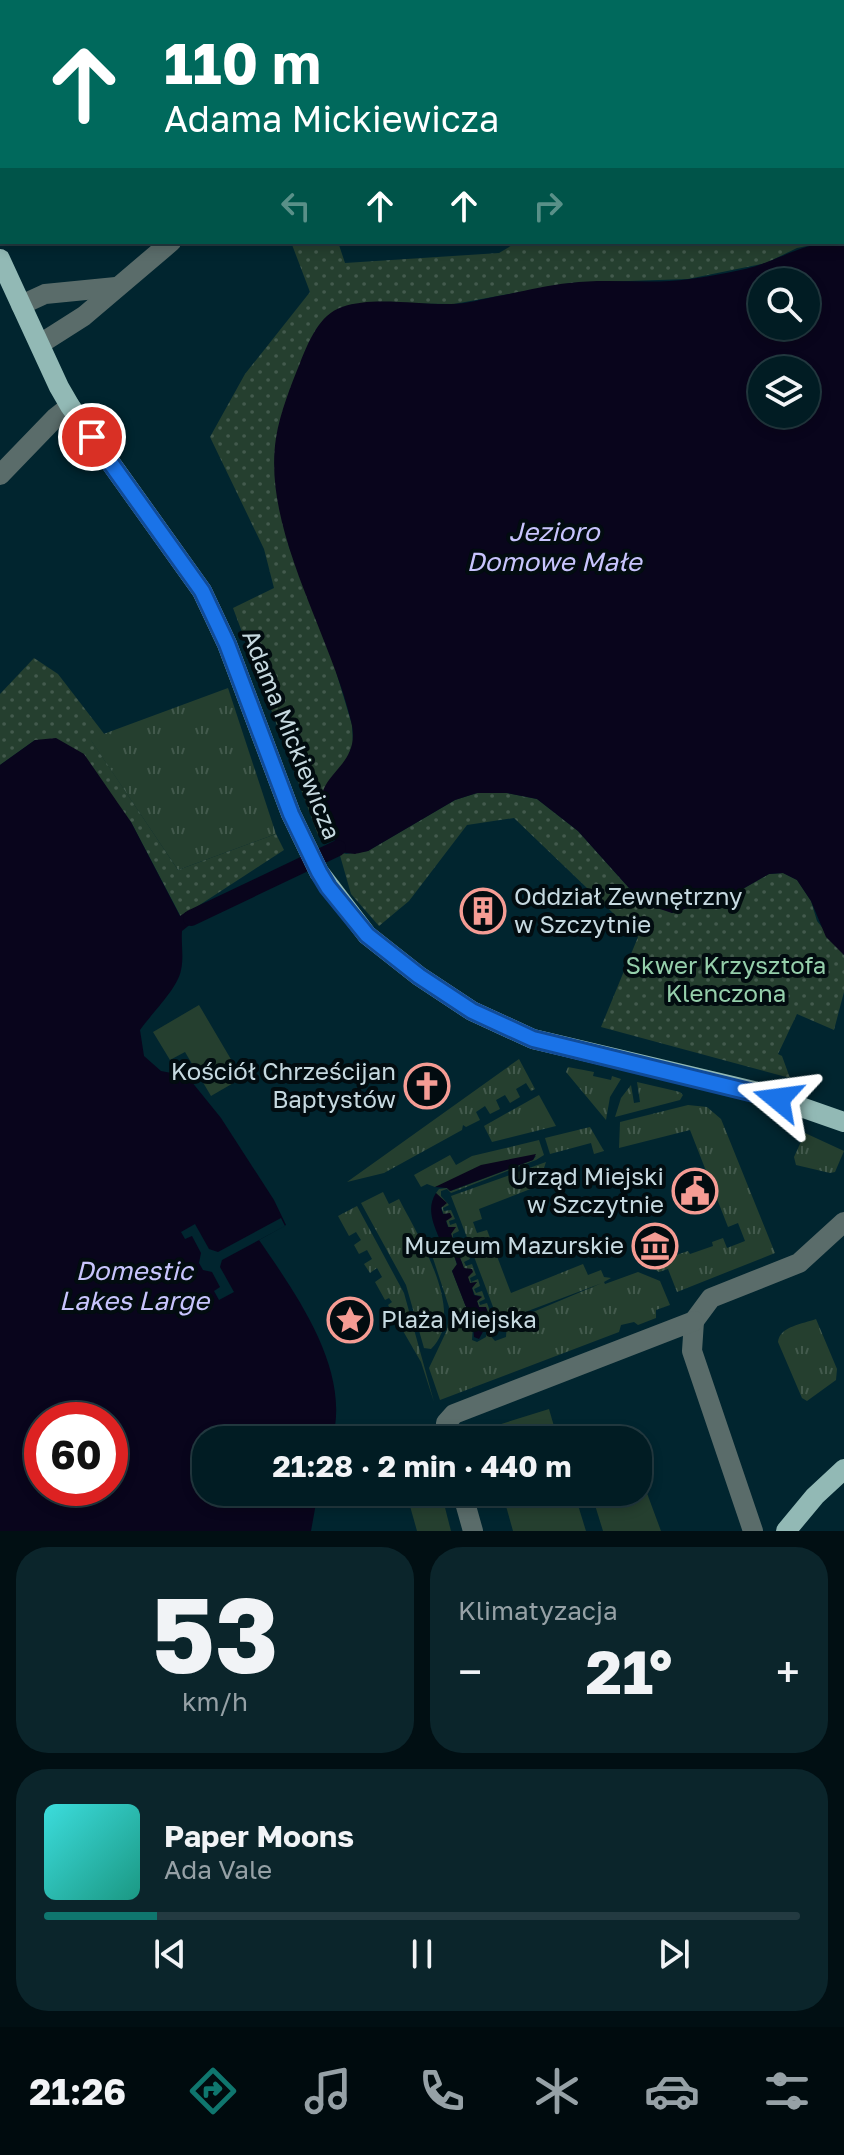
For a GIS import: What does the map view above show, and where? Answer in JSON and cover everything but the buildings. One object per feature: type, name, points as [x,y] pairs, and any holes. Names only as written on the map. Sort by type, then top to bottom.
[{"type":"main road","name":"Adama Mickiewicza","points":[[0,259],[70,406],[202,591],[227,644],[291,814],[307,848],[328,887],[367,935],[408,968],[472,1011],[533,1039],[758,1092],[844,1122]]},
{"type":"main road","points":[[824,1115],[844,1129]]},
{"type":"main road","points":[[786,1531],[815,1496],[844,1469]]},
{"type":"street","points":[[40,344],[84,316],[169,244]]},
{"type":"street","points":[[21,305],[45,294],[116,287]]},
{"type":"street","points":[[0,475],[70,406]]},
{"type":"street","points":[[446,1426],[454,1414],[694,1321],[711,1298],[799,1263],[844,1222]]},
{"type":"street","points":[[694,1321],[692,1351],[753,1531]]},
{"type":"street","points":[[466,1506],[473,1531]]},
{"type":"green space","points":[[292,244],[339,244],[345,263],[499,253],[514,244],[817,244],[797,248],[766,263],[688,279],[570,283],[454,304],[364,303],[279,506],[289,547],[332,658],[352,725],[353,743],[348,757],[320,806],[328,831],[318,835],[233,608],[274,588],[264,549],[210,437],[245,374],[310,292]]},
{"type":"green space","points":[[34,658],[58,674],[105,735],[91,740],[178,870],[276,834],[284,850],[181,917],[131,822],[35,740],[0,765],[0,694]]},
{"type":"green space","points":[[228,688],[276,834],[178,870],[90,739]]},
{"type":"green space","name":"Skwer Krzysztofa Klenczona","points":[[477,793],[507,793],[537,799],[578,831],[629,888],[672,913],[734,894],[769,874],[783,873],[797,880],[811,901],[817,921],[844,955],[844,992],[834,1030],[797,1014],[778,1054],[782,1056],[790,1078],[601,1027],[638,937],[514,818],[467,825],[409,901],[379,926],[351,894],[339,852],[368,851],[455,800]]},
{"type":"green space","points":[[199,1005],[242,1078],[211,1096],[185,1052],[170,1060],[153,1032]]},
{"type":"green space","points":[[519,1059],[535,1089],[531,1091],[526,1083],[516,1089],[520,1097],[510,1103],[505,1095],[496,1100],[500,1109],[490,1114],[485,1106],[476,1112],[480,1120],[466,1127],[463,1125],[462,1130],[384,1173],[347,1182]]},
{"type":"green space","points":[[568,1067],[594,1072],[593,1076],[621,1079],[610,1097],[606,1120],[566,1072]]},
{"type":"green space","points":[[637,1082],[683,1095],[680,1100],[615,1117],[621,1098],[631,1085],[634,1103],[640,1102]]},
{"type":"green space","points":[[539,1095],[556,1126],[492,1142],[484,1126]]},
{"type":"green space","points":[[688,1105],[707,1107],[721,1119],[775,1253],[677,1292],[668,1269],[659,1272],[647,1265],[713,1246],[712,1242],[723,1238],[727,1248],[745,1241],[738,1223],[728,1227],[690,1130],[619,1148],[620,1122]]},
{"type":"green space","points":[[590,1127],[604,1151],[594,1154],[591,1143],[550,1154],[545,1138]]},
{"type":"green space","points":[[805,1133],[844,1151],[835,1172],[796,1165],[794,1157]]},
{"type":"green space","points":[[539,1140],[544,1155],[536,1160],[451,1193],[447,1189],[441,1191],[441,1196],[449,1205],[443,1208],[444,1211],[451,1210],[455,1219],[449,1221],[450,1225],[456,1223],[459,1231],[453,1234],[453,1239],[436,1193],[439,1189],[447,1188],[451,1191],[533,1160],[536,1156],[435,1187],[427,1184],[421,1187],[414,1175],[450,1155],[456,1165],[472,1156]]},
{"type":"green space","points":[[546,1162],[544,1168],[551,1181],[479,1209],[482,1219],[473,1222],[477,1233],[487,1230],[511,1293],[583,1264],[588,1275],[601,1270],[604,1277],[611,1278],[605,1284],[638,1272],[660,1281],[670,1305],[656,1310],[656,1318],[638,1325],[634,1322],[621,1325],[619,1332],[440,1400],[429,1368],[447,1330],[450,1310],[429,1246],[440,1241],[442,1245],[451,1246],[457,1265],[452,1271],[473,1325],[472,1340],[477,1342],[486,1337],[487,1328],[492,1319],[486,1308],[479,1307],[477,1301],[482,1296],[475,1295],[472,1288],[477,1282],[470,1283],[454,1243],[462,1239],[464,1244],[460,1246],[461,1250],[466,1248],[470,1259],[464,1262],[466,1266],[472,1264],[476,1275],[470,1278],[471,1282],[478,1279],[480,1286],[474,1289],[476,1293],[482,1291],[485,1299],[479,1302],[480,1305],[487,1303],[494,1322],[488,1327],[488,1333],[495,1341],[506,1337],[507,1323],[602,1283],[498,1320],[470,1246],[475,1243],[473,1238],[468,1240],[451,1196]]},
{"type":"green space","points":[[383,1192],[389,1204],[399,1199],[436,1274],[444,1316],[441,1334],[431,1349],[424,1348],[406,1285],[361,1203]]},
{"type":"green space","points":[[357,1206],[404,1293],[434,1402],[421,1362],[388,1305],[392,1302],[389,1298],[385,1300],[375,1282],[382,1277],[377,1268],[370,1273],[364,1264],[372,1259],[367,1250],[359,1254],[354,1245],[361,1240],[356,1232],[349,1236],[338,1216]]},
{"type":"green space","points":[[816,1319],[837,1369],[836,1380],[807,1401],[802,1398],[778,1342],[787,1329]]},
{"type":"green space","points":[[549,1409],[554,1426],[495,1426]]},
{"type":"green space","points":[[410,1506],[445,1506],[451,1531],[417,1531]]},
{"type":"green space","points":[[506,1506],[578,1506],[586,1531],[513,1531]]},
{"type":"green space","points":[[595,1506],[652,1506],[661,1531],[603,1531]]},
{"type":"water","name":"Jezioro Domowe Małe","points":[[844,244],[844,955],[826,937],[811,901],[797,880],[783,873],[769,874],[734,894],[672,913],[660,909],[629,888],[578,831],[537,799],[507,793],[477,793],[455,800],[368,851],[355,854],[339,852],[323,815],[321,802],[328,782],[351,748],[351,721],[288,544],[274,473],[276,438],[283,409],[307,346],[321,322],[342,307],[367,302],[457,304],[570,283],[690,279],[748,268],[748,340],[820,340],[820,268],[749,268],[812,245]]},
{"type":"water","name":"Domestic Lakes Large","points":[[56,738],[84,754],[131,822],[180,916],[186,912],[192,923],[182,931],[179,977],[140,1030],[144,1056],[161,1071],[187,1076],[221,1118],[274,1200],[286,1225],[259,1240],[289,1284],[317,1334],[334,1387],[336,1414],[334,1426],[192,1426],[192,1506],[315,1506],[311,1531],[0,1531],[0,765],[35,740]]},
{"type":"water","points":[[536,1154],[533,1160],[450,1191],[435,1187],[481,1165]]},
{"type":"water","points":[[436,1193],[447,1203],[441,1208],[443,1214],[450,1213],[452,1217],[446,1221],[448,1227],[456,1227],[451,1234],[464,1268],[472,1269],[468,1277],[470,1283],[477,1282],[472,1288],[474,1295],[482,1297],[477,1301],[479,1307],[486,1307],[490,1319],[479,1339],[474,1337],[473,1325],[452,1271],[457,1264],[451,1247],[442,1245],[434,1225],[431,1206]]},
{"type":"pier","points":[[281,1218],[285,1226],[222,1260],[220,1267],[234,1292],[219,1300],[214,1291],[220,1287],[212,1272],[203,1270],[199,1263],[201,1253],[192,1236],[185,1239],[181,1232],[195,1224],[209,1249],[218,1252]]},
{"type":"waterway","points":[[191,918],[338,848]]},
{"type":"place","name":"Oddział Zewnętrzny w Szczytnie","points":[[483,911]]},
{"type":"place","name":"Kościół Chrześcijan Baptystów","points":[[427,1086]]},
{"type":"place","name":"Urząd Miejski w Szczytnie","points":[[695,1191]]},
{"type":"place","name":"Muzeum Mazurskie","points":[[655,1246]]},
{"type":"place","name":"Plaża Miejska","points":[[350,1320]]},
{"type":"route","points":[[92,437],[186,565],[216,616],[291,814],[307,848],[328,887],[367,935],[419,976],[472,1011],[533,1039],[778,1099]]}]
